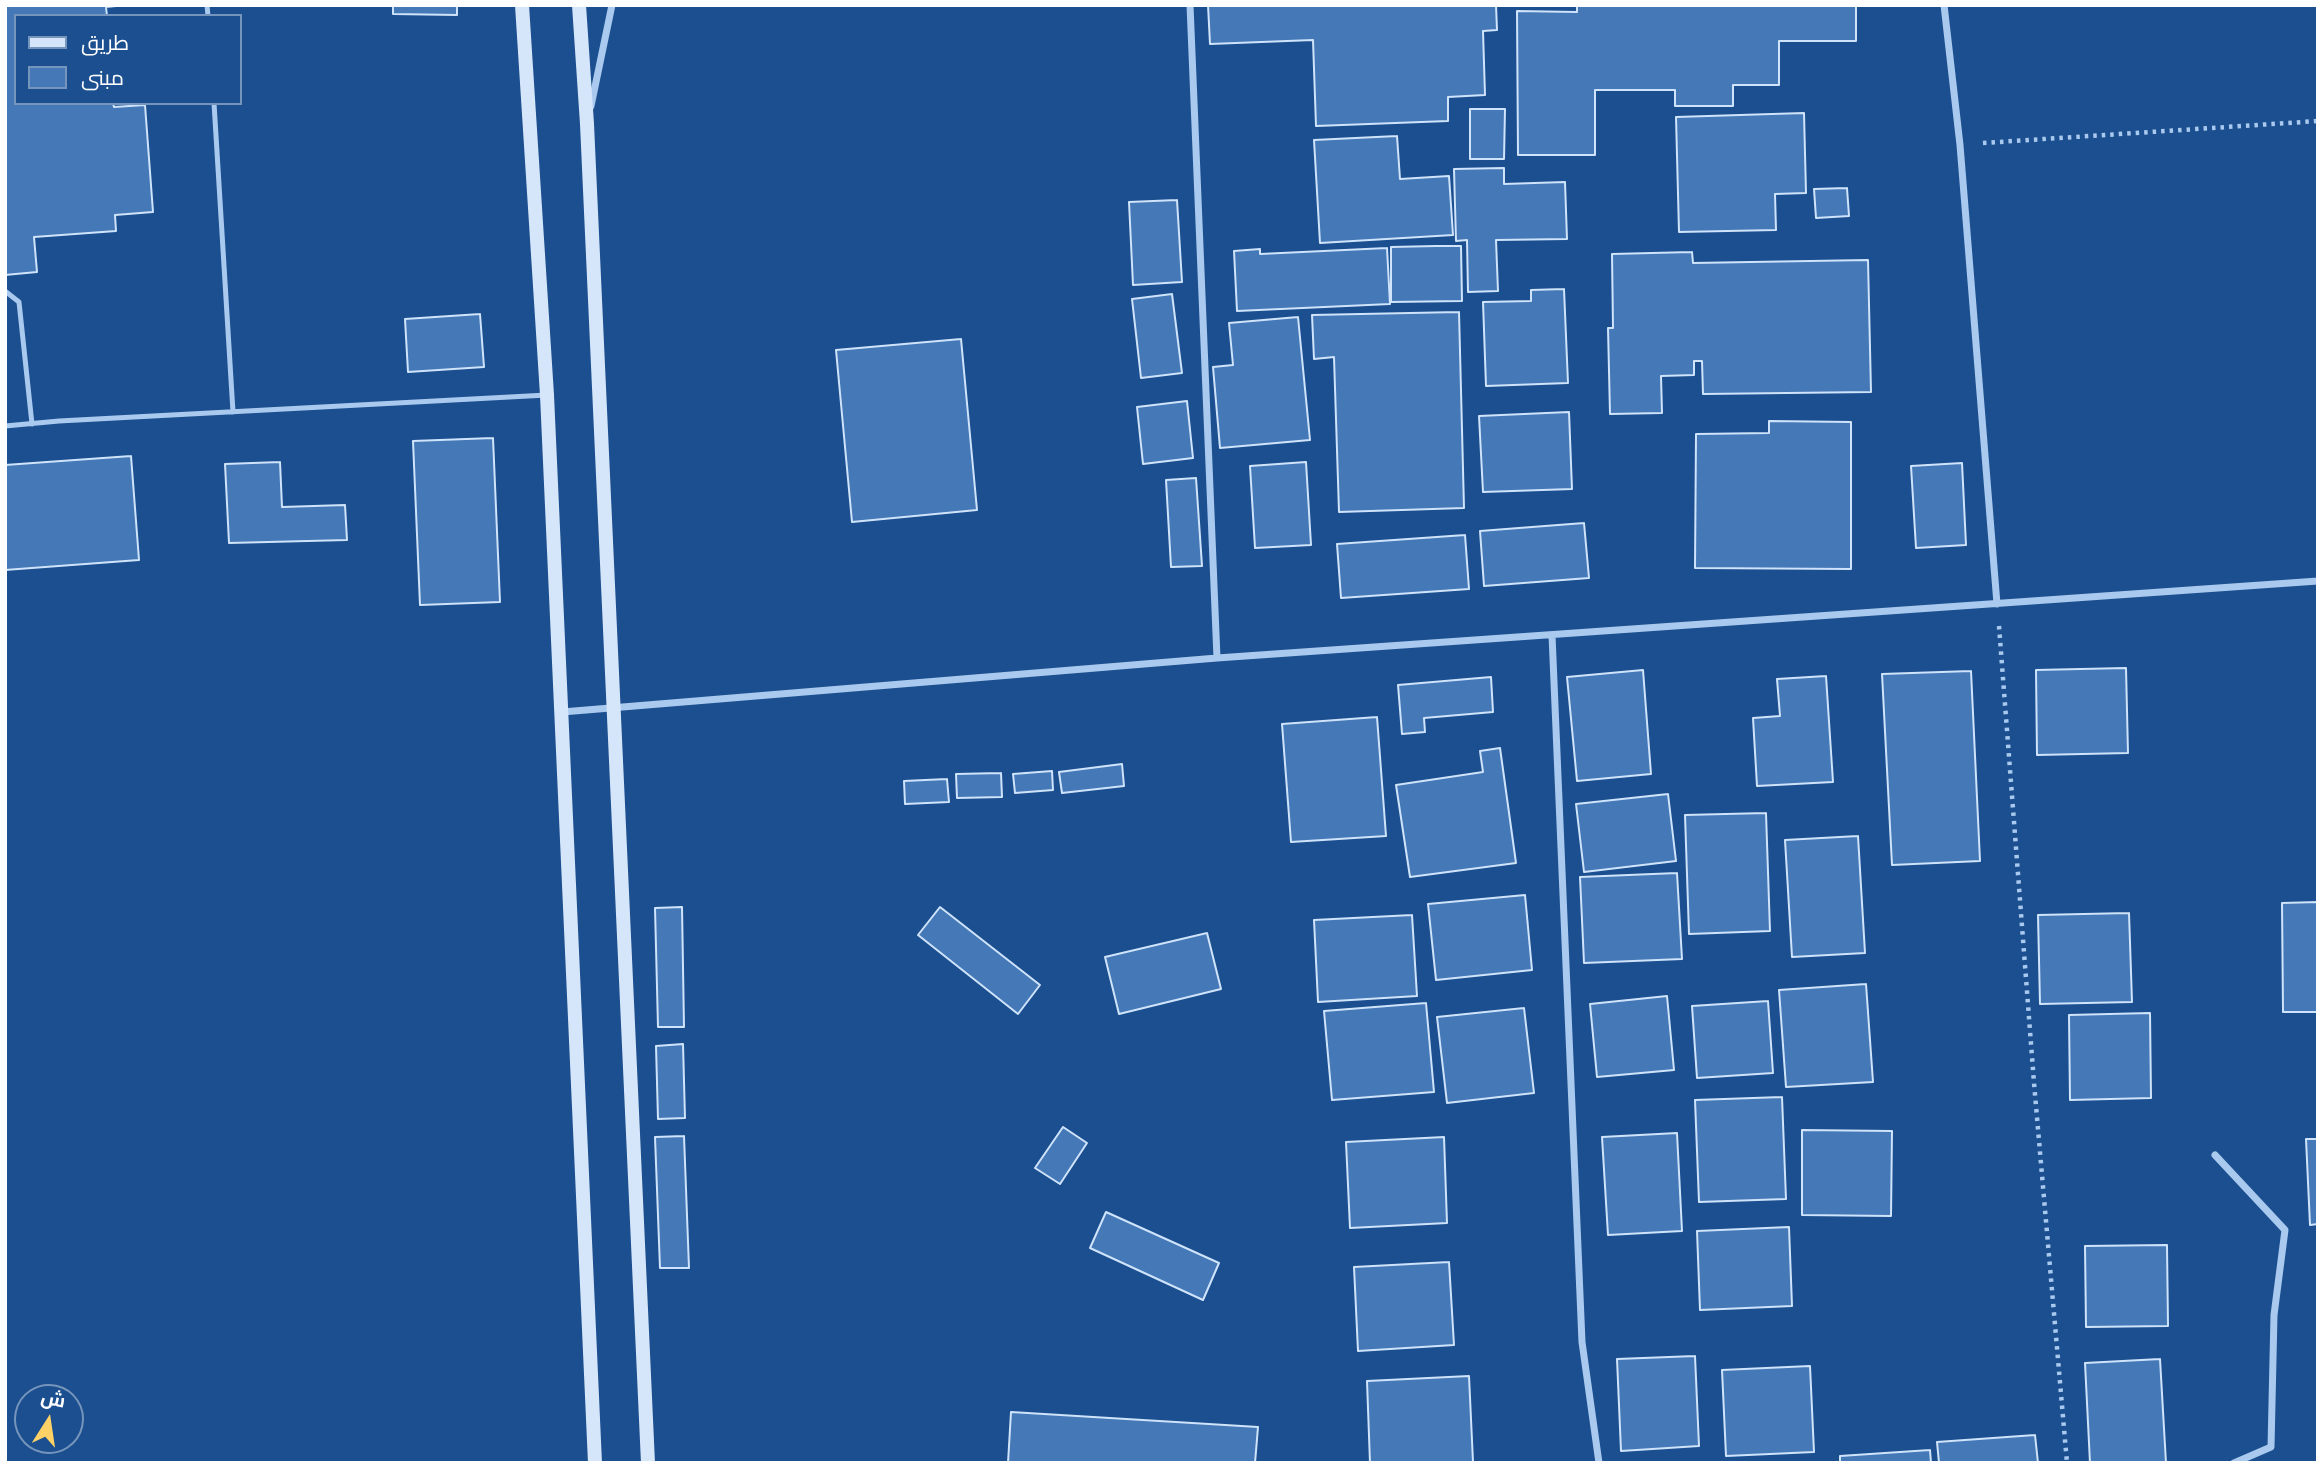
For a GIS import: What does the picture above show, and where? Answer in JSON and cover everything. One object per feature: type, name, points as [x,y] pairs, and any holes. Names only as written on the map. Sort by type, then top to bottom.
[{"type":"main road","points":[[522,5],[547,395],[595,1463]]},
{"type":"main road","points":[[579,5],[587,124],[648,1463]]},
{"type":"street","points":[[587,124],[611,5]]},
{"type":"street","points":[[1190,5],[1217,658]]},
{"type":"street","points":[[1944,5],[1960,145],[1997,604]]},
{"type":"street","points":[[561,712],[1217,658],[2318,581]]},
{"type":"street","points":[[1552,635],[1582,1342],[1599,1463]]},
{"type":"street","points":[[2215,1155],[2285,1230],[2274,1315],[2271,1447],[2234,1463]]},
{"type":"lane","points":[[214,105],[233,412]]},
{"type":"lane","points":[[5,291],[19,302],[32,424]]},
{"type":"lane","points":[[5,426],[547,395]]},
{"type":"path","points":[[1960,145],[2318,121]]},
{"type":"path","points":[[1997,604],[2067,1463]]},
{"type":"building","points":[[5,5],[126,5],[106,7],[107,14],[14,14],[14,105],[145,105],[153,212],[115,215],[116,231],[34,237],[37,272],[5,275]]},
{"type":"building","points":[[393,5],[457,5],[457,15],[393,14]]},
{"type":"building","points":[[1208,5],[1496,5],[1497,30],[1483,31],[1485,95],[1448,97],[1448,121],[1316,126],[1313,40],[1210,44]]},
{"type":"building","points":[[1577,5],[1856,5],[1856,41],[1779,41],[1779,85],[1733,85],[1733,106],[1675,106],[1675,90],[1595,90],[1595,155],[1518,155],[1517,11],[1577,12]]},
{"type":"building","points":[[1470,109],[1505,109],[1504,159],[1470,159]]},
{"type":"building","points":[[1804,113],[1806,193],[1775,194],[1776,230],[1679,232],[1676,117]]},
{"type":"building","points":[[1397,136],[1400,179],[1449,176],[1453,235],[1320,243],[1314,140]]},
{"type":"building","points":[[1504,168],[1504,184],[1565,182],[1567,239],[1496,240],[1498,291],[1468,292],[1467,240],[1456,241],[1454,169]]},
{"type":"building","points":[[1847,188],[1849,216],[1816,218],[1814,189]]},
{"type":"building","points":[[1177,200],[1182,282],[1133,285],[1129,202]]},
{"type":"building","points":[[1461,246],[1462,301],[1391,302],[1391,247]]},
{"type":"building","points":[[1387,248],[1390,304],[1237,311],[1234,251],[1260,249],[1260,254]]},
{"type":"building","points":[[1692,252],[1693,263],[1868,260],[1871,392],[1703,394],[1702,361],[1694,361],[1694,375],[1661,376],[1662,413],[1610,414],[1608,328],[1613,328],[1612,254]]},
{"type":"building","points":[[1564,289],[1568,383],[1486,386],[1483,302],[1531,301],[1531,290]]},
{"type":"building","points":[[1172,294],[1182,373],[1141,378],[1132,299]]},
{"type":"building","points":[[1459,312],[1464,508],[1339,512],[1334,357],[1314,359],[1312,315]]},
{"type":"building","points":[[480,314],[484,367],[408,372],[405,319]]},
{"type":"building","points":[[1298,317],[1310,440],[1220,448],[1213,367],[1233,365],[1229,323]]},
{"type":"building","points":[[961,339],[977,510],[852,522],[836,350]]},
{"type":"building","points":[[1187,401],[1193,458],[1143,464],[1137,407]]},
{"type":"building","points":[[1569,412],[1572,489],[1483,492],[1479,416]]},
{"type":"building","points":[[1769,421],[1851,422],[1851,569],[1695,568],[1696,434],[1769,433]]},
{"type":"building","points":[[493,438],[500,602],[420,605],[413,441]]},
{"type":"building","points":[[131,456],[139,560],[5,570],[5,465]]},
{"type":"building","points":[[280,462],[282,507],[345,505],[347,540],[229,543],[225,464]]},
{"type":"building","points":[[1306,462],[1311,545],[1255,548],[1250,466]]},
{"type":"building","points":[[1962,463],[1966,545],[1916,548],[1911,466]]},
{"type":"building","points":[[1196,478],[1202,566],[1171,567],[1166,480]]},
{"type":"building","points":[[1584,523],[1589,578],[1484,586],[1480,531]]},
{"type":"building","points":[[1465,535],[1469,589],[1341,598],[1337,544]]},
{"type":"building","points":[[2126,668],[2128,753],[2037,755],[2036,670]]},
{"type":"building","points":[[1643,670],[1651,774],[1577,781],[1567,677]]},
{"type":"building","points":[[1971,671],[1980,861],[1892,865],[1882,674]]},
{"type":"building","points":[[1826,676],[1833,782],[1757,786],[1753,718],[1780,716],[1777,679]]},
{"type":"building","points":[[1491,677],[1493,712],[1424,718],[1425,732],[1402,734],[1398,685]]},
{"type":"building","points":[[1377,717],[1386,836],[1291,842],[1282,724]]},
{"type":"building","points":[[1500,748],[1516,863],[1410,877],[1396,785],[1483,772],[1480,751]]},
{"type":"building","points":[[1122,764],[1124,786],[1062,793],[1059,772]]},
{"type":"building","points":[[1052,771],[1053,790],[1015,793],[1013,774]]},
{"type":"building","points":[[1001,773],[1002,797],[957,798],[956,774]]},
{"type":"building","points":[[947,779],[949,802],[905,804],[904,781]]},
{"type":"building","points":[[1668,794],[1676,861],[1584,872],[1576,804]]},
{"type":"building","points":[[1766,813],[1770,931],[1689,934],[1685,815]]},
{"type":"building","points":[[1858,836],[1865,953],[1792,957],[1785,840]]},
{"type":"building","points":[[1677,873],[1682,959],[1584,963],[1580,877]]},
{"type":"building","points":[[1525,895],[1532,970],[1436,980],[1428,904]]},
{"type":"building","points":[[2318,902],[2318,1012],[2283,1012],[2282,903]]},
{"type":"building","points":[[682,907],[684,1027],[658,1027],[655,908]]},
{"type":"building","points":[[940,907],[1040,985],[1018,1014],[918,935]]},
{"type":"building","points":[[2129,913],[2132,1002],[2040,1004],[2038,915]]},
{"type":"building","points":[[1412,915],[1417,996],[1318,1002],[1314,920]]},
{"type":"building","points":[[1207,933],[1221,989],[1119,1014],[1105,957]]},
{"type":"building","points":[[1866,984],[1873,1082],[1786,1087],[1779,990]]},
{"type":"building","points":[[1667,996],[1674,1070],[1597,1077],[1590,1004]]},
{"type":"building","points":[[1768,1001],[1773,1073],[1697,1078],[1692,1006]]},
{"type":"building","points":[[1426,1003],[1434,1092],[1332,1100],[1324,1011]]},
{"type":"building","points":[[1524,1008],[1534,1093],[1447,1103],[1437,1017]]},
{"type":"building","points":[[2150,1013],[2151,1098],[2070,1100],[2069,1015]]},
{"type":"building","points":[[683,1044],[685,1118],[658,1119],[656,1046]]},
{"type":"building","points":[[1782,1097],[1786,1199],[1699,1202],[1695,1100]]},
{"type":"building","points":[[1063,1127],[1087,1143],[1060,1184],[1035,1168]]},
{"type":"building","points":[[1802,1130],[1892,1131],[1891,1216],[1802,1215]]},
{"type":"building","points":[[1677,1133],[1682,1231],[1608,1235],[1602,1137]]},
{"type":"building","points":[[684,1136],[689,1268],[660,1268],[655,1137]]},
{"type":"building","points":[[1444,1137],[1447,1223],[1350,1228],[1346,1142]]},
{"type":"building","points":[[2306,1139],[2318,1139],[2318,1224],[2310,1225]]},
{"type":"building","points":[[1106,1212],[1219,1263],[1203,1300],[1090,1248]]},
{"type":"building","points":[[1789,1227],[1792,1306],[1700,1310],[1697,1231]]},
{"type":"building","points":[[2167,1245],[2168,1326],[2086,1327],[2085,1246]]},
{"type":"building","points":[[1449,1262],[1454,1345],[1358,1351],[1354,1267]]},
{"type":"building","points":[[1695,1356],[1699,1446],[1621,1451],[1617,1359]]},
{"type":"building","points":[[2160,1359],[2166,1463],[2090,1463],[2085,1363]]},
{"type":"building","points":[[1810,1366],[1814,1452],[1726,1456],[1722,1370]]},
{"type":"building","points":[[1469,1376],[1473,1462],[1370,1463],[1367,1381]]},
{"type":"building","points":[[1011,1412],[1258,1427],[1255,1463],[1008,1463]]},
{"type":"building","points":[[2035,1435],[2038,1463],[1939,1463],[1937,1442]]},
{"type":"building","points":[[1930,1450],[1931,1463],[1840,1463],[1840,1456]]}]
